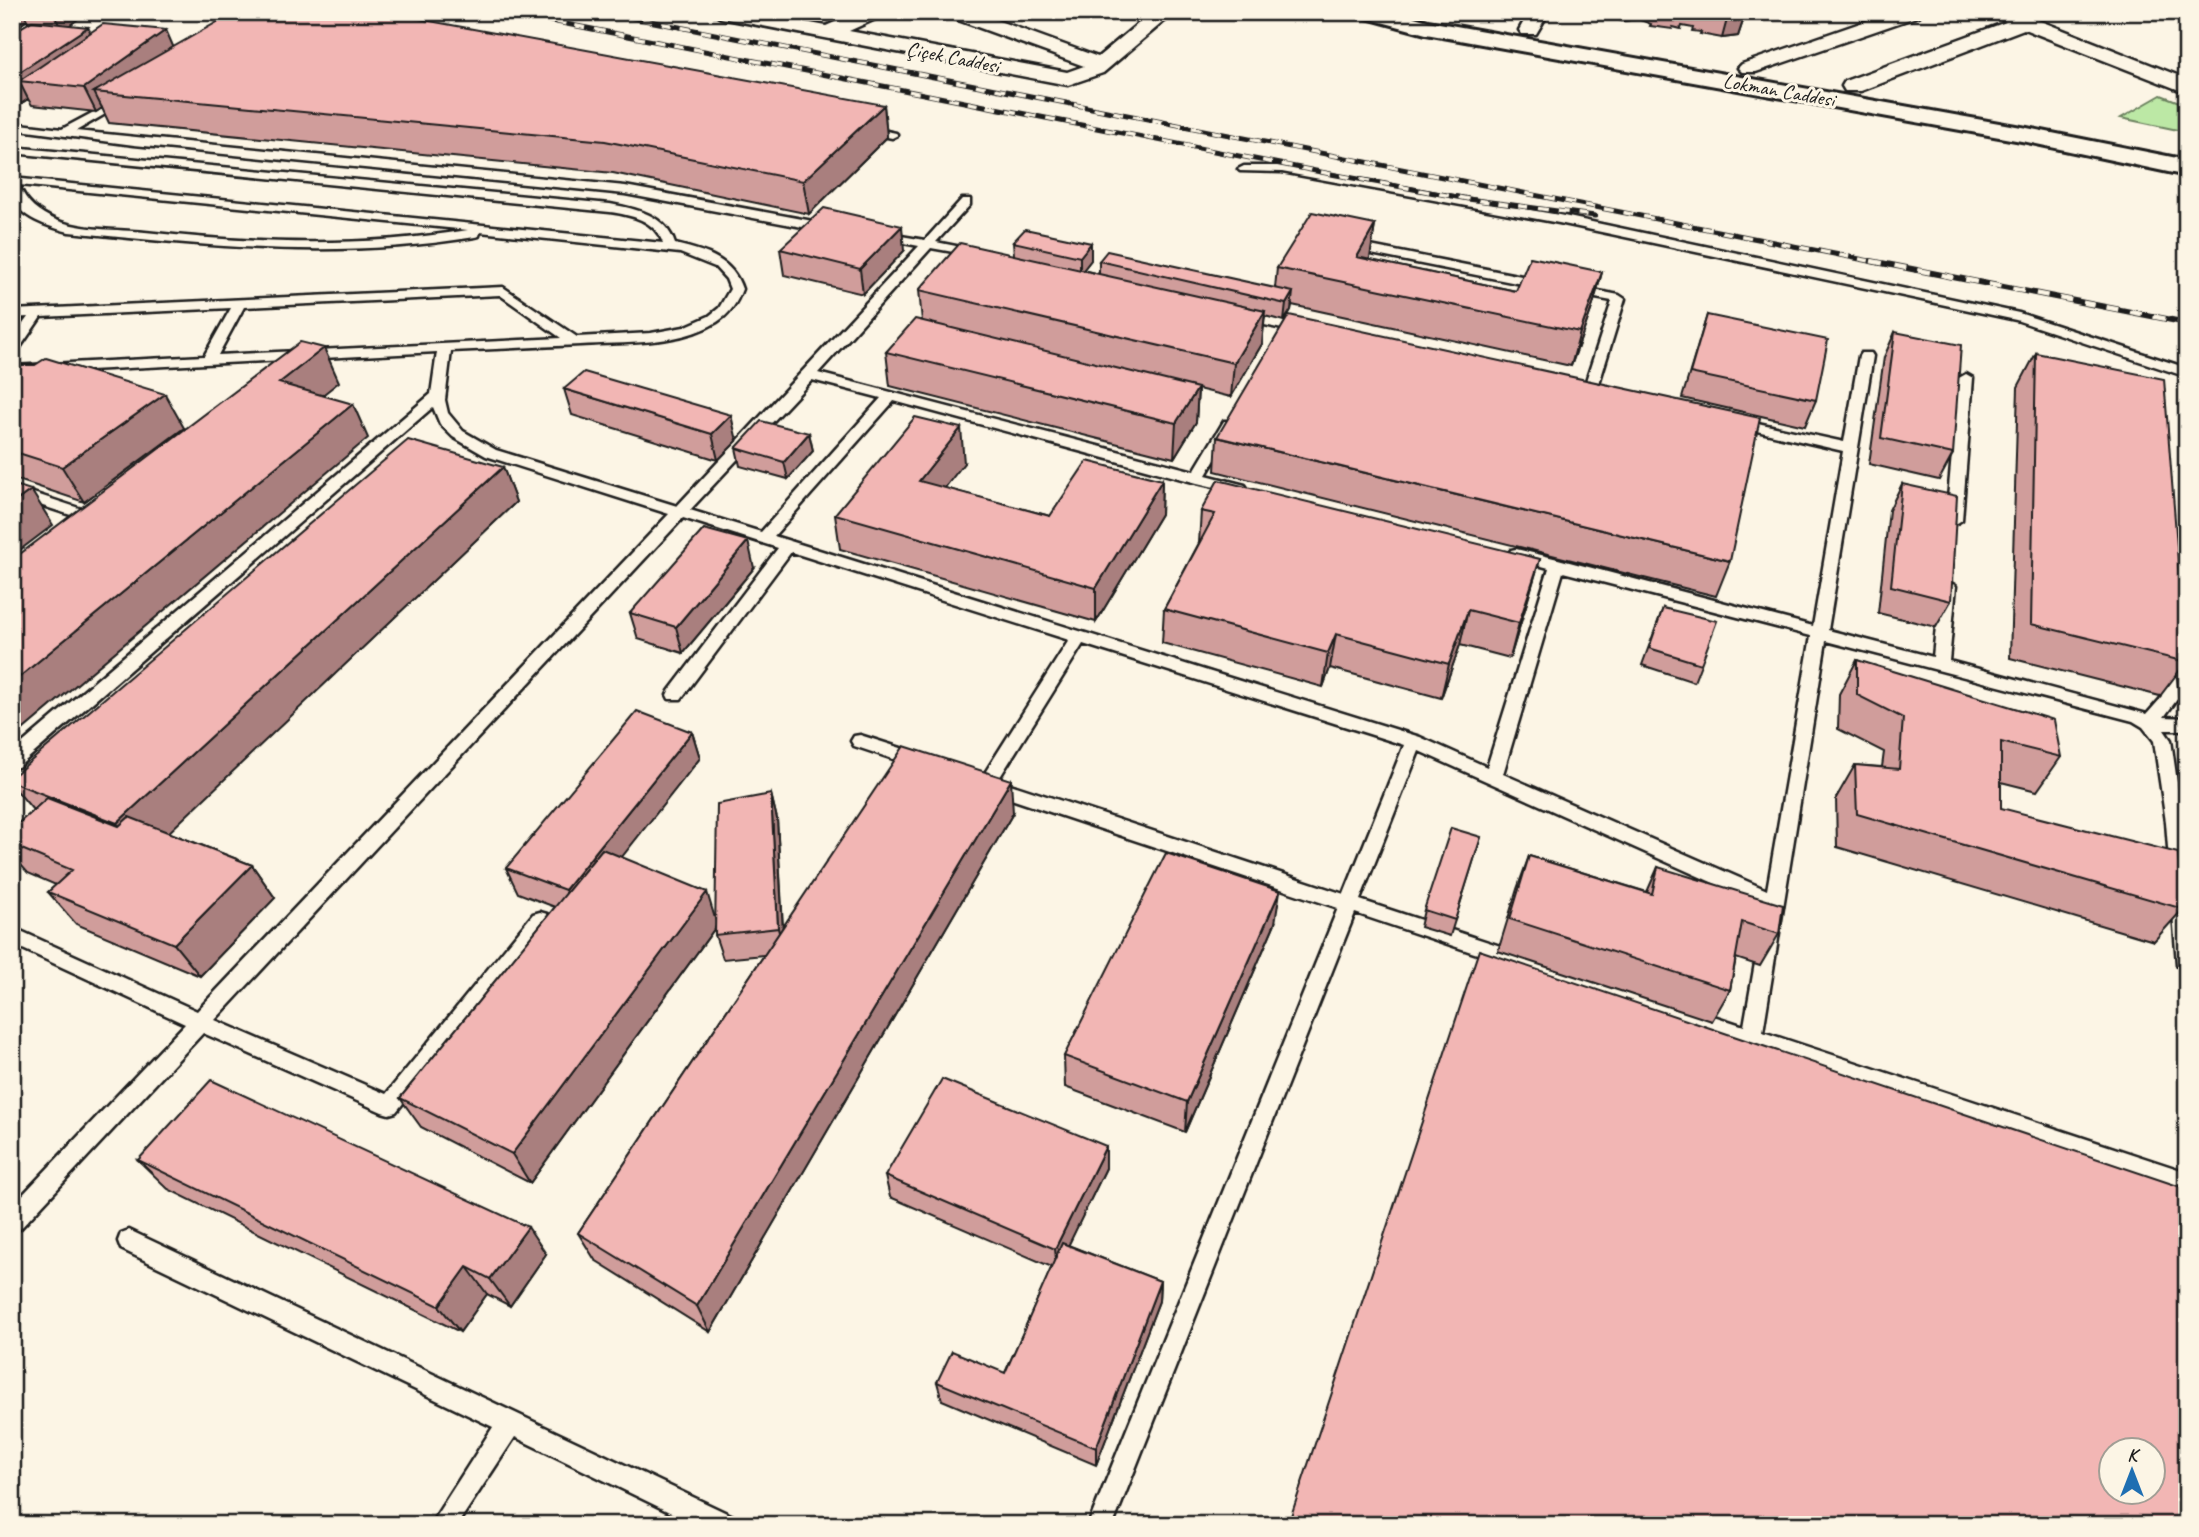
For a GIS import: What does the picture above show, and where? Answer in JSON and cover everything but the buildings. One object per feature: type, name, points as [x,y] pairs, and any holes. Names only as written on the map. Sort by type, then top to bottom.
[{"type":"street","name":"Çiçek Caddesi","points":[[721,12],[1068,79],[1084,75],[1101,65],[1165,12]]},
{"type":"street","points":[[827,33],[875,12]]},
{"type":"street","points":[[954,12],[985,16],[1101,65]]},
{"type":"street","name":"Lokman Caddesi","points":[[1371,12],[1426,27],[2027,135],[2187,168]]},
{"type":"street","name":"Lokman Caddesi","points":[[1442,12],[1534,21],[1749,68],[2173,142]]},
{"type":"street","points":[[1749,68],[1912,12]]},
{"type":"street","points":[[2000,12],[2187,87]]},
{"type":"street","points":[[1853,86],[2024,22]]},
{"type":"lane","points":[[64,133],[133,93]]},
{"type":"lane","points":[[12,126],[625,190],[848,231]]},
{"type":"lane","points":[[852,127],[892,135]]},
{"type":"lane","points":[[12,150],[610,208],[638,214],[659,225],[669,239],[670,247]]},
{"type":"lane","points":[[1244,169],[1282,169],[1559,219],[2019,317],[2187,373]]},
{"type":"lane","points":[[12,370],[667,335],[698,326],[726,308],[736,289],[727,271],[701,255],[670,247],[495,229],[12,182],[15,192],[29,211],[57,226],[258,247],[380,247],[495,229]]},
{"type":"lane","points":[[12,1222],[809,375],[966,202]]},
{"type":"lane","points":[[862,233],[930,243],[996,258]]},
{"type":"lane","points":[[1333,242],[1619,299],[1590,390]]},
{"type":"lane","points":[[12,314],[503,292],[574,341]]},
{"type":"lane","points":[[209,360],[239,304]]},
{"type":"lane","points":[[12,349],[37,313]]},
{"type":"lane","points":[[1236,314],[1285,332],[1315,332]]},
{"type":"lane","points":[[445,348],[440,365],[438,406],[444,422],[474,446],[1414,742],[1775,902]]},
{"type":"lane","points":[[272,372],[294,356]]},
{"type":"lane","points":[[1752,1037],[1866,356]]},
{"type":"lane","points":[[809,375],[1250,490]]},
{"type":"lane","points":[[1952,541],[1966,378]]},
{"type":"lane","points":[[12,762],[438,395]]},
{"type":"lane","points":[[764,538],[891,396]]},
{"type":"lane","points":[[1197,478],[1239,408]]},
{"type":"lane","points":[[1721,419],[1851,448]]},
{"type":"lane","points":[[12,491],[87,515]]},
{"type":"lane","points":[[675,695],[788,546]]},
{"type":"lane","points":[[1505,551],[2126,711],[2149,723],[2162,740],[2181,823],[2187,964]]},
{"type":"lane","points":[[1493,777],[1558,564]]},
{"type":"lane","points":[[1941,663],[1949,568]]},
{"type":"lane","points":[[1079,637],[981,781],[2187,1181]]},
{"type":"lane","points":[[2149,723],[2170,698],[2168,645]]},
{"type":"lane","points":[[2149,723],[2187,724]]},
{"type":"lane","points":[[860,741],[936,766]]},
{"type":"lane","points":[[1100,1525],[1414,742]]},
{"type":"lane","points":[[12,935],[389,1105],[540,920]]},
{"type":"lane","points":[[129,1241],[724,1525]]},
{"type":"lane","points":[[442,1525],[510,1423]]},
{"type":"green space","points":[[2161,95],[2187,105],[2187,132],[2121,118]]},
{"type":"railway","points":[[603,12],[1880,263]]},
{"type":"railway","points":[[536,18],[1331,174],[1468,199],[1595,216]]},
{"type":"railway","points":[[1871,261],[2187,323]]}]
